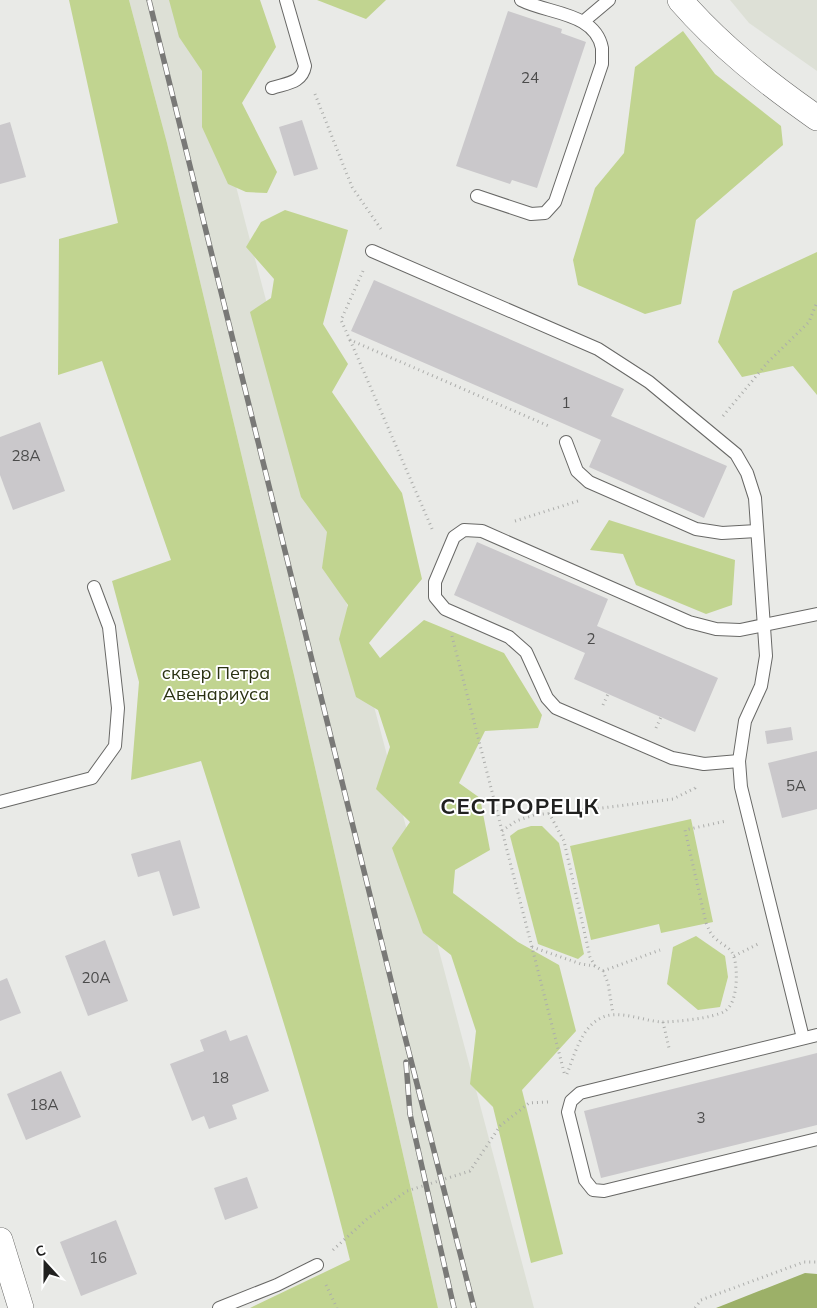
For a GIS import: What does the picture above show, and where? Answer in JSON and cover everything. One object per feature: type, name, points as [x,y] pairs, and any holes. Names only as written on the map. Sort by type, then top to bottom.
[{"type":"street","points":[[680,0],[700,23],[738,58],[817,118]]},
{"type":"street","points":[[0,1240],[22,1308]]},
{"type":"lane","points":[[272,88],[298,80],[303,74],[305,66],[286,0]]},
{"type":"lane","points":[[477,196],[531,214],[545,212],[555,202],[602,64],[602,48],[596,32],[584,21],[522,0]]},
{"type":"lane","points":[[584,21],[609,0]]},
{"type":"lane","points":[[372,251],[598,349],[649,382],[710,432],[736,454],[747,473],[755,498],[766,656],[760,686],[745,721],[739,761],[741,787],[803,1038]]},
{"type":"lane","points":[[566,442],[577,471],[589,482],[696,529],[722,533],[757,531]]},
{"type":"lane","points":[[739,761],[704,764],[672,758],[556,708],[547,698],[526,652],[510,637],[445,609],[435,597],[435,582],[454,537],[464,530],[482,531],[689,622],[716,629],[740,630],[817,614]]},
{"type":"lane","points":[[0,802],[92,778],[115,746],[118,708],[108,627],[94,587]]},
{"type":"lane","points":[[817,1035],[580,1094],[571,1101],[568,1112],[585,1180],[593,1190],[604,1191],[817,1139]]},
{"type":"lane","points":[[219,1308],[277,1285],[317,1265]]},
{"type":"path","points":[[303,74],[313,89],[352,187],[381,229],[341,320],[445,559]]},
{"type":"path","points":[[710,432],[768,362],[809,322],[817,302]]},
{"type":"path","points":[[350,340],[562,433],[566,442]]},
{"type":"path","points":[[482,531],[610,491]]},
{"type":"path","points":[[445,609],[565,1077],[586,1032],[598,1019],[613,1014],[663,1022],[713,1016],[726,1010],[734,999],[737,974],[734,956],[728,946],[718,941],[710,932],[685,830],[748,816]]},
{"type":"path","points":[[502,831],[534,814],[672,799],[695,788],[704,764]]},
{"type":"path","points":[[549,813],[564,841],[590,958],[595,966]]},
{"type":"path","points":[[532,946],[581,964],[595,966],[603,971],[608,982],[613,1014]]},
{"type":"path","points":[[603,971],[660,950]]},
{"type":"path","points":[[317,1265],[367,1219],[407,1191],[470,1171],[500,1126],[529,1102],[571,1101]]},
{"type":"path","points":[[695,1308],[701,1300],[804,1262],[817,1262]]},
{"type":"shaded area","points":[[129,0],[188,0],[534,1308],[438,1308],[294,675],[167,143]]},
{"type":"shaded area","points":[[730,0],[817,0],[817,71],[749,23]]},
{"type":"shaded area","points":[[805,1273],[817,1274],[817,1308],[716,1308]]},
{"type":"green space","name":"сквер Петра Авенариуса","points":[[69,0],[129,0],[167,143],[294,675],[438,1308],[250,1308],[350,1260],[299,1072],[201,761],[131,780],[139,682],[112,581],[171,560],[102,361],[58,375],[59,239],[118,223]]},
{"type":"green space","points":[[169,0],[260,0],[276,47],[242,103],[277,172],[267,193],[246,192],[228,184],[202,127],[202,71],[179,37]]},
{"type":"green space","points":[[317,0],[386,0],[366,19]]},
{"type":"green space","points":[[683,31],[715,74],[781,126],[783,145],[696,220],[681,304],[645,314],[578,285],[573,260],[595,188],[624,153],[635,67]]},
{"type":"green space","points":[[285,210],[348,230],[323,324],[348,364],[332,392],[402,493],[422,579],[369,643],[380,658],[424,620],[504,653],[542,715],[538,728],[485,731],[459,783],[480,798],[490,850],[455,870],[453,893],[518,942],[559,965],[576,1031],[522,1090],[563,1254],[531,1263],[493,1107],[470,1084],[476,1031],[451,955],[423,933],[392,848],[410,822],[376,789],[390,747],[378,710],[356,697],[339,639],[348,605],[322,568],[327,532],[301,497],[250,312],[271,298],[274,279],[246,247],[261,222]]},
{"type":"green space","points":[[817,252],[817,395],[793,366],[742,377],[718,342],[733,291]]},
{"type":"green space","points":[[609,520],[735,560],[732,605],[706,614],[636,585],[623,554],[590,550]]},
{"type":"green space","points":[[691,819],[713,922],[661,933],[659,924],[591,940],[570,846]]},
{"type":"green space","points":[[531,826],[542,826],[559,843],[584,954],[578,959],[538,944],[510,836],[518,830]]},
{"type":"green space","points":[[696,936],[725,956],[728,977],[720,1007],[698,1010],[667,984],[673,947]]},
{"type":"building","points":[[508,11],[562,29],[561,33],[586,42],[537,188],[512,180],[510,184],[456,166]]},
{"type":"building","points":[[302,120],[318,169],[294,176],[279,127]]},
{"type":"building","points":[[10,122],[26,177],[0,184],[0,125]]},
{"type":"building","points":[[374,280],[624,389],[611,416],[727,466],[704,518],[589,467],[601,440],[351,331]]},
{"type":"building","points":[[40,422],[65,491],[13,510],[0,475],[0,437]]},
{"type":"building","points":[[477,542],[608,599],[597,626],[718,678],[695,732],[574,679],[585,653],[454,595]]},
{"type":"building","points":[[791,727],[793,740],[767,744],[765,731]]},
{"type":"building","points":[[817,751],[817,809],[782,818],[768,763]]},
{"type":"building","points":[[180,840],[200,908],[173,916],[159,871],[138,877],[131,854]]},
{"type":"building","points":[[105,940],[128,1001],[88,1016],[65,956]]},
{"type":"building","points":[[7,978],[21,1013],[0,1021],[0,981]]},
{"type":"building","points":[[226,1030],[230,1041],[247,1035],[269,1091],[232,1105],[237,1119],[209,1129],[204,1116],[192,1121],[170,1064],[204,1051],[200,1040]]},
{"type":"building","points":[[817,1053],[817,1125],[601,1178],[584,1111]]},
{"type":"building","points":[[61,1071],[81,1117],[26,1140],[7,1094]]},
{"type":"building","points":[[247,1177],[258,1208],[225,1220],[214,1188]]},
{"type":"building","points":[[116,1220],[137,1274],[81,1296],[60,1242]]},
{"type":"railway","points":[[149,0],[403,1029],[474,1308]]},
{"type":"railway","points":[[406,1062],[410,1114],[454,1308]]},
{"type":"district","name":"СЕСТРОРЕЦК","points":[[520,806]]}]
